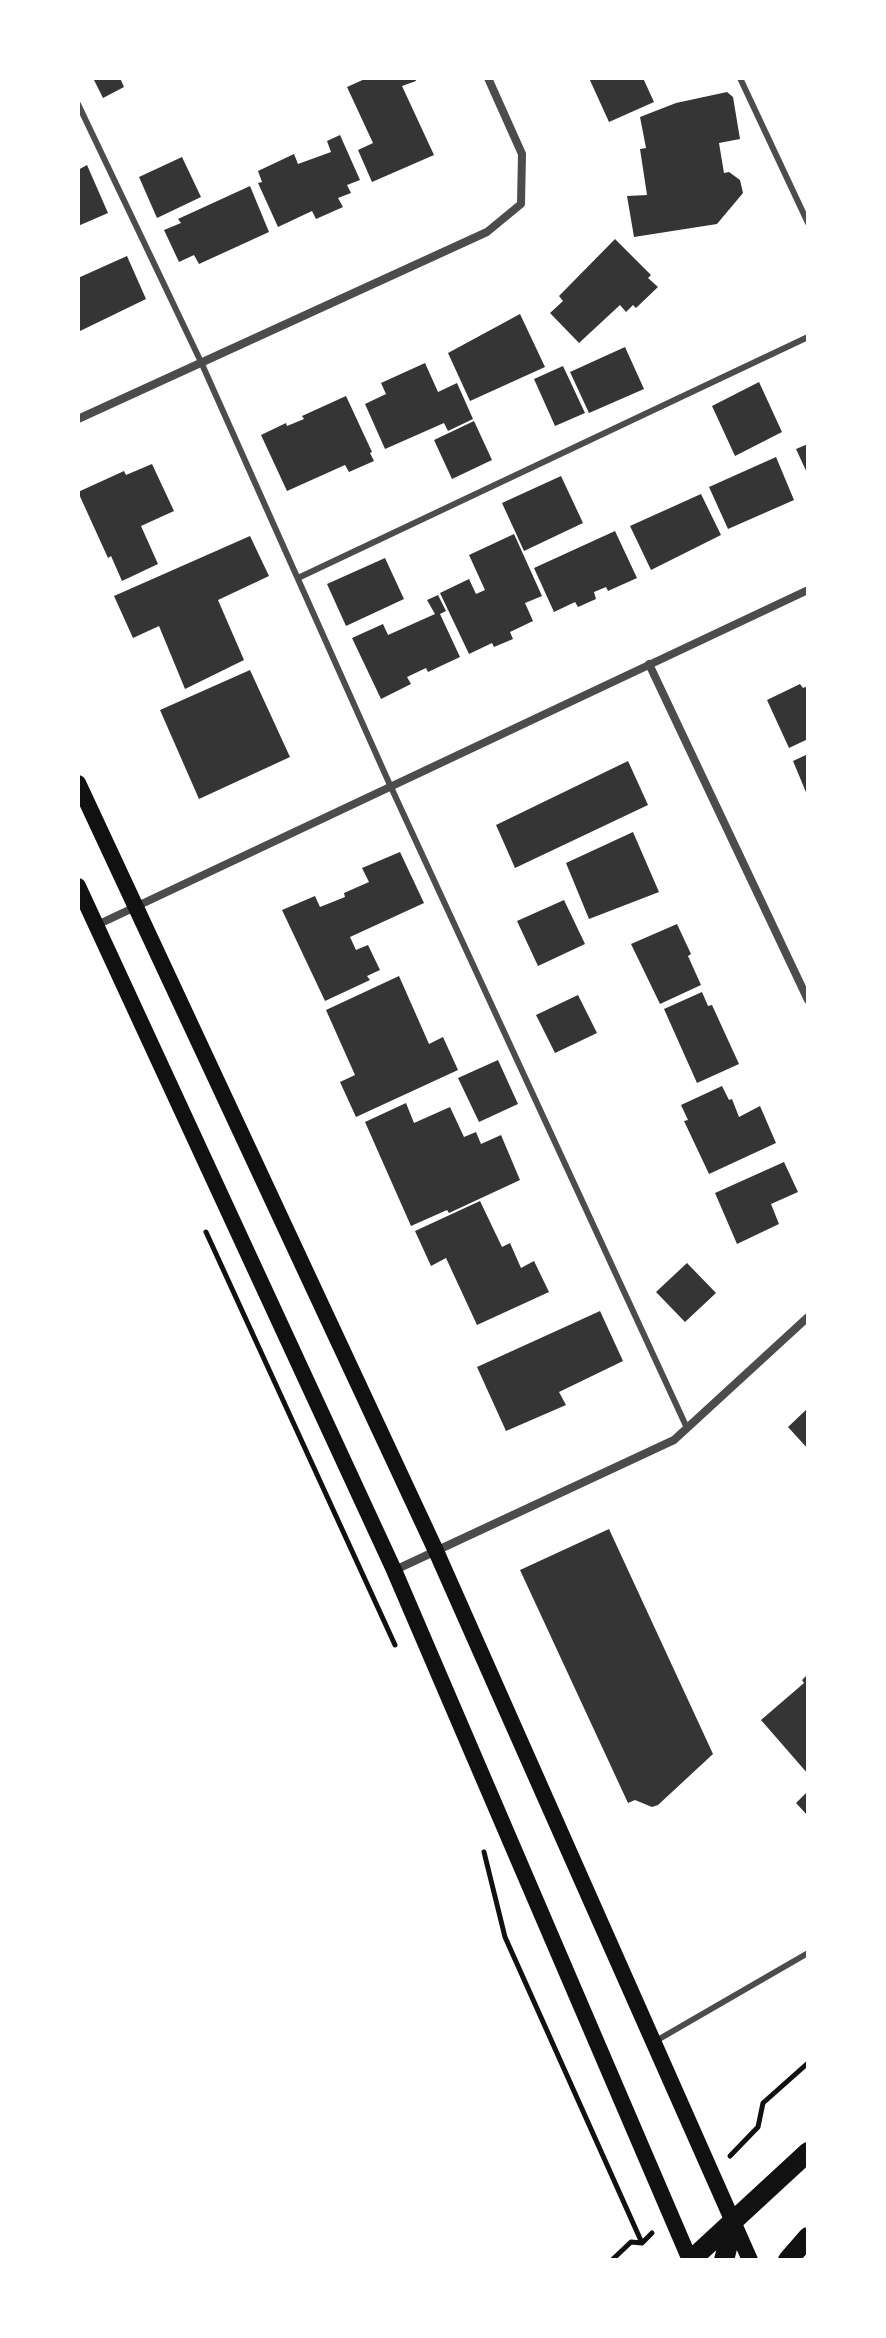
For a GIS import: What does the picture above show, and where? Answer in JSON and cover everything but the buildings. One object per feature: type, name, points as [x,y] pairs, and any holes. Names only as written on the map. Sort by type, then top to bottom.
[{"type":"main road","points":[[78,783],[436,1551],[750,2260]]},
{"type":"main road","points":[[78,886],[394,1570],[691,2260],[808,2152]]},
{"type":"main road","points":[[724,2260],[734,2221]]},
{"type":"main road","points":[[788,2260],[808,2237]]},
{"type":"street","points":[[78,419],[487,232],[521,204],[522,154],[488,78]]},
{"type":"street","points":[[96,925],[808,590]]},
{"type":"street","points":[[649,664],[808,1000]]},
{"type":"street","points":[[394,1570],[674,1440],[808,1317]]},
{"type":"lane","points":[[740,78],[808,223]]},
{"type":"lane","points":[[78,104],[201,362],[390,785],[687,1428]]},
{"type":"lane","points":[[298,578],[808,337]]},
{"type":"lane","points":[[654,2042],[808,1953]]},
{"type":"path","points":[[202,1224],[399,1654]]},
{"type":"path","points":[[481,1839],[505,1937],[642,2243],[631,2242],[612,2260]]},
{"type":"path","points":[[758,2127],[763,2103],[808,2063]]}]
